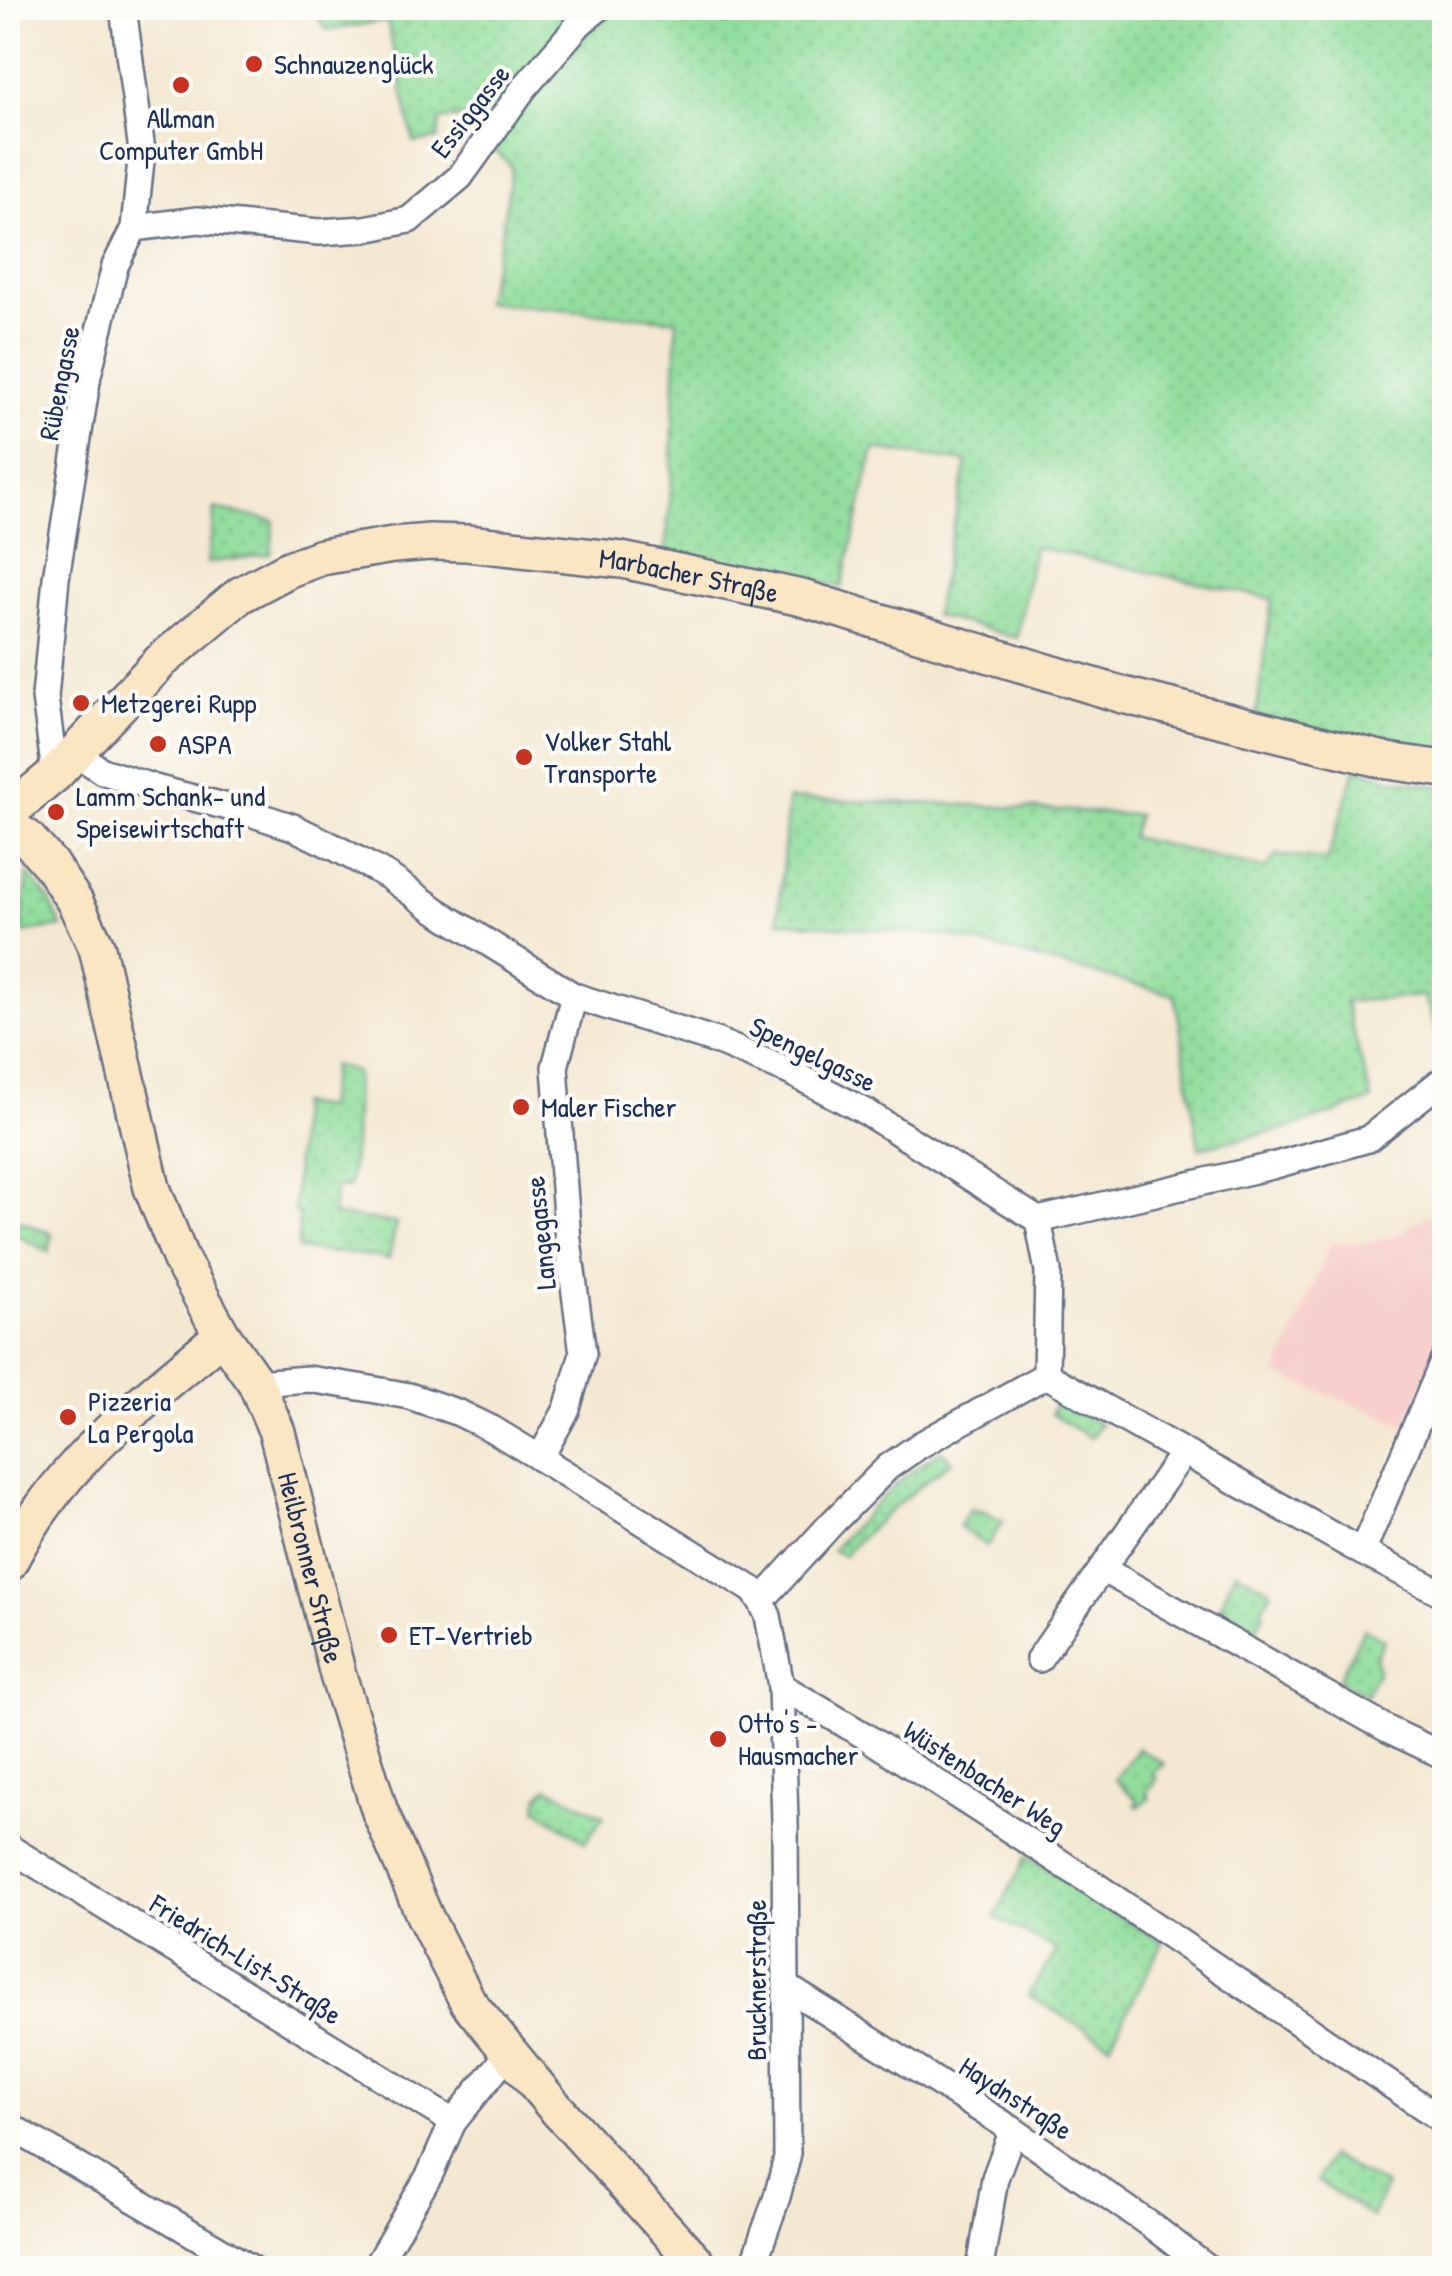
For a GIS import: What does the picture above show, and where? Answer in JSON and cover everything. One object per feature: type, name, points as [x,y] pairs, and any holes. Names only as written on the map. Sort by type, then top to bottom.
[{"type":"street","name":"Essiggasse","points":[[134,228],[198,220],[319,232],[364,229],[408,220],[460,177],[524,88],[580,23],[600,8]]},
{"type":"street","name":"Rübengasse","points":[[66,764],[45,697],[56,578],[88,375],[115,266],[134,228],[142,151],[132,9]]},
{"type":"street","name":"Marbacher Straße","points":[[8,813],[66,764],[161,661],[240,595],[289,568],[321,557],[430,542],[622,560],[802,598],[1123,695],[1388,761],[1444,769]]},
{"type":"street","name":"Spengelgasse","points":[[66,764],[102,770],[293,827],[388,876],[574,996],[716,1041],[790,1072],[866,1112],[1038,1220]]},
{"type":"street","name":"Heilbronner Straße","points":[[8,826],[26,837],[50,864],[75,902],[97,948],[152,1188],[182,1260],[222,1335],[256,1383],[277,1432],[338,1674],[380,1812],[424,1918],[468,2002],[552,2104],[700,2268]]},
{"type":"street","name":"Langegasse","points":[[540,1458],[567,1409],[584,1352],[568,1241],[555,1067],[574,996]]},
{"type":"street","points":[[1046,1375],[1048,1270],[1038,1220],[1272,1166],[1368,1139],[1439,1091]]},
{"type":"street","points":[[8,1564],[26,1531],[70,1472],[222,1335]]},
{"type":"street","points":[[1362,1552],[1444,1360]]},
{"type":"street","points":[[1046,1375],[1444,1594]]},
{"type":"street","points":[[761,1600],[888,1468],[920,1445],[1046,1375]]},
{"type":"street","points":[[256,1383],[308,1379],[409,1396],[492,1429],[753,1590],[768,1616],[782,1686]]},
{"type":"street","points":[[1039,1658],[1182,1453]]},
{"type":"street","points":[[1102,1569],[1389,1730],[1444,1756]]},
{"type":"street","name":"Brucknerstraße","points":[[752,2268],[787,2158],[782,1686]]},
{"type":"street","name":"Wüstenbacher Weg","points":[[782,1686],[1062,1864],[1444,2121]]},
{"type":"street","name":"Friedrich-List-Straße","points":[[10,1854],[453,2122]]},
{"type":"street","name":"Haydnstraße","points":[[786,1987],[1014,2130],[1208,2268]]},
{"type":"street","points":[[376,2268],[430,2174],[453,2122],[510,2053]]},
{"type":"street","points":[[8,2125],[250,2268]]},
{"type":"street","points":[[980,2268],[994,2178],[1014,2130]]},
{"type":"shaded area","points":[[1429,1214],[1444,1220],[1444,1335],[1406,1425],[1277,1374],[1331,1243],[1378,1241],[1401,1233]]},
{"type":"green space","points":[[309,8],[590,8],[475,140],[472,117],[440,120],[438,139],[414,143],[387,21],[327,30]]},
{"type":"green space","points":[[615,8],[1444,8],[1444,758],[1256,716],[1272,599],[1034,547],[1017,638],[934,615],[967,462],[874,449],[842,587],[665,556],[677,320],[484,302],[500,241],[512,167],[490,146],[582,38]]},
{"type":"green space","points":[[215,509],[274,521],[271,554],[207,563]]},
{"type":"green space","points":[[1356,767],[1387,778],[1444,787],[1444,1051],[1424,996],[1345,1002],[1372,1100],[1293,1127],[1199,1148],[1175,995],[951,936],[778,921],[788,799],[1138,815],[1131,837],[1266,869],[1276,855],[1327,860]]},
{"type":"green space","points":[[28,873],[48,898],[62,927],[21,933]]},
{"type":"green space","points":[[332,1065],[356,1072],[349,1188],[336,1187],[332,1215],[396,1223],[389,1259],[298,1249],[299,1214],[294,1211],[298,1104],[326,1108]]},
{"type":"green space","points":[[20,1221],[52,1234],[49,1252],[8,1231],[8,1224]]},
{"type":"green space","points":[[1057,1399],[1100,1424],[1090,1438],[1051,1414]]},
{"type":"green space","points":[[941,1451],[952,1461],[882,1518],[843,1556],[832,1550],[897,1484]]},
{"type":"green space","points":[[971,1508],[1003,1522],[987,1546],[958,1527]]},
{"type":"green space","points":[[1235,1570],[1272,1591],[1255,1631],[1219,1610]]},
{"type":"green space","points":[[1364,1628],[1384,1640],[1376,1657],[1378,1670],[1366,1695],[1338,1681]]},
{"type":"green space","points":[[1138,1748],[1164,1764],[1152,1774],[1157,1779],[1146,1794],[1150,1798],[1138,1807],[1138,1801],[1115,1779]]},
{"type":"green space","points":[[548,1787],[604,1816],[585,1842],[537,1809],[539,1796]]},
{"type":"green space","points":[[1027,1856],[1163,1943],[1110,2044],[1028,1995],[1057,1950],[995,1917]]},
{"type":"green space","points":[[1330,2156],[1386,2186],[1372,2217],[1317,2181]]},
{"type":"place","name":"Schnauzenglück","points":[[254,64]]},
{"type":"place","name":"Allman Computer GmbH","points":[[181,85]]},
{"type":"place","name":"Metzgerei Rupp","points":[[81,703]]},
{"type":"place","name":"ASPA","points":[[158,744]]},
{"type":"place","name":"Volker Stahl Transporte","points":[[524,757]]},
{"type":"place","name":"Lamm Schank- und Speisewirtschaft","points":[[56,812]]},
{"type":"place","name":"Maler Fischer","points":[[521,1107]]},
{"type":"place","name":"Pizzeria La Pergola","points":[[68,1417]]},
{"type":"place","name":"ET-Vertrieb","points":[[389,1635]]},
{"type":"place","name":"Otto's - Hausmacher","points":[[718,1739]]}]
